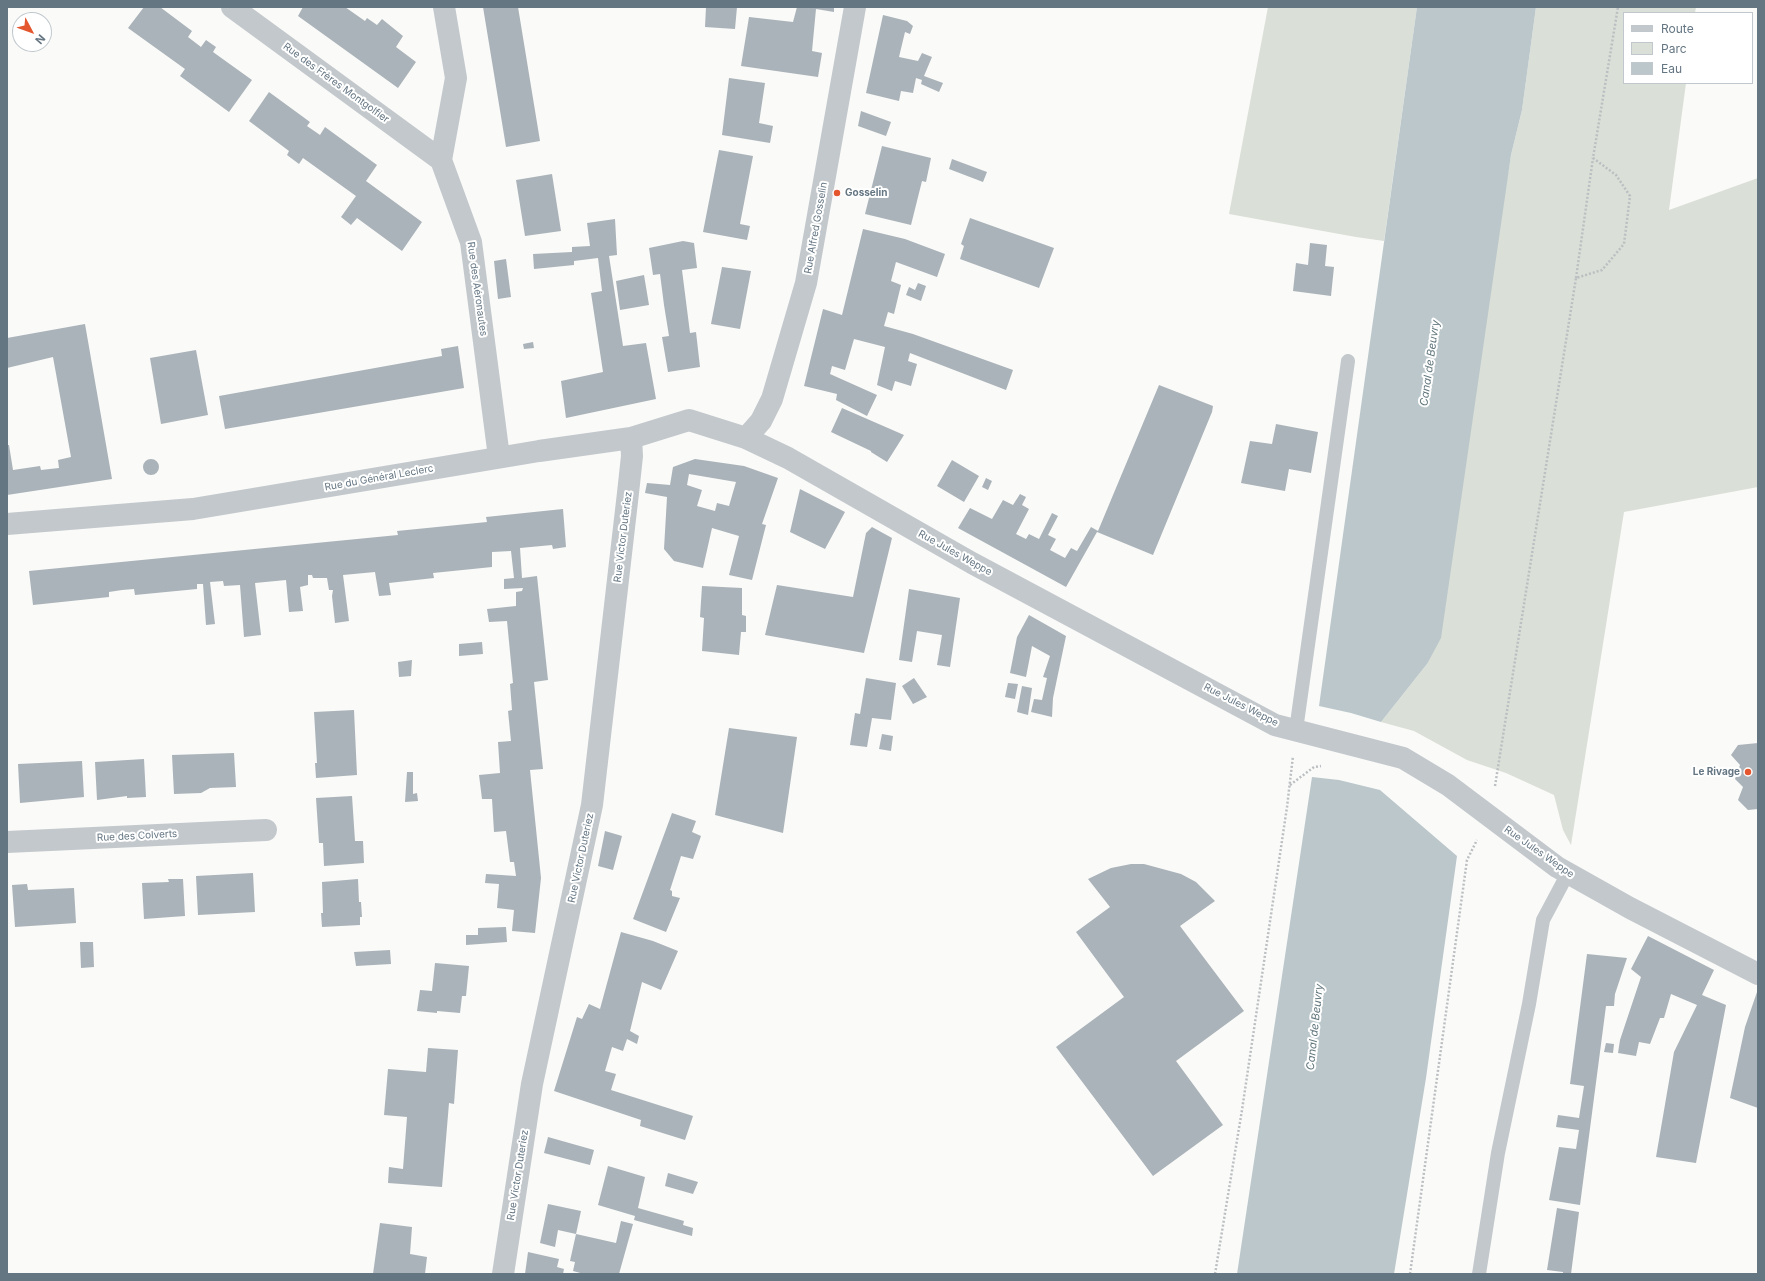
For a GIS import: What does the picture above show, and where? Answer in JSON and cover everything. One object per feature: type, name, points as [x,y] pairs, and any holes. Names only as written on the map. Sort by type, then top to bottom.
[{"type":"street","name":"Rue des Frères Montgolfier","points":[[232,7],[441,160]]},
{"type":"street","points":[[441,160],[456,78],[444,7]]},
{"type":"street","name":"Rue Alfred Gosselin","points":[[746,438],[761,421],[772,400],[806,283],[855,7]]},
{"type":"street","name":"Rue des Aéronautes","points":[[441,160],[471,242],[499,458]]},
{"type":"street","name":"Rue du Général Leclerc","points":[[7,524],[193,509],[499,458],[631,438],[689,420],[746,438]]},
{"type":"street","name":"Rue Victor Duteriez","points":[[503,1274],[532,1084],[592,805],[628,494],[632,456],[631,438]]},
{"type":"street","name":"Rue Jules Weppe","points":[[746,438],[788,458],[972,563],[1275,724],[1403,758],[1448,785],[1557,867],[1758,974]]},
{"type":"street","name":"Rue des Colverts","points":[[7,842],[266,830]]},
{"type":"lane","points":[[1296,730],[1348,361]]},
{"type":"lane","points":[[1479,1274],[1498,1153],[1529,1004],[1543,920],[1568,873]]},
{"type":"path","points":[[1410,1274],[1467,860],[1489,816],[1500,762],[1576,278],[1593,158],[1618,7]]},
{"type":"path","points":[[1576,278],[1602,270],[1624,244],[1630,196],[1616,175],[1593,158]]},
{"type":"path","points":[[1215,1274],[1242,1110],[1290,786],[1296,730]]},
{"type":"path","points":[[1290,786],[1314,767],[1327,765]]},
{"type":"green space","points":[[1268,7],[1417,7],[1384,241],[1229,214]]},
{"type":"green space","points":[[1536,7],[1696,7],[1695,12],[1623,12],[1623,84],[1686,84],[1669,210],[1758,178],[1758,487],[1624,512],[1571,845],[1563,830],[1554,795],[1506,773],[1467,760],[1414,731],[1381,722],[1427,664],[1511,155],[1522,110]]},
{"type":"water","name":"Canal de Beuvry","points":[[1417,7],[1536,7],[1522,110],[1511,155],[1441,638],[1427,664],[1381,722],[1351,713],[1319,706]]},
{"type":"water","name":"Canal de Beuvry","points":[[1312,777],[1339,780],[1380,790],[1457,856],[1426,1078],[1394,1274],[1237,1274]]},
{"type":"building","points":[[144,7],[160,7],[192,31],[188,37],[201,47],[206,40],[216,47],[213,52],[252,80],[229,112],[180,76],[185,69],[128,28]]},
{"type":"building","points":[[303,7],[345,7],[365,21],[367,18],[377,25],[382,19],[403,36],[396,47],[416,62],[398,88],[298,16]]},
{"type":"building","points":[[483,7],[518,7],[540,141],[506,147]]},
{"type":"building","points":[[706,7],[737,7],[735,29],[705,27]]},
{"type":"building","points":[[797,7],[834,7],[834,12],[816,9],[812,51],[822,53],[818,77],[741,66],[749,17],[793,22]]},
{"type":"building","points":[[883,15],[907,21],[913,26],[910,34],[905,32],[899,57],[918,61],[922,53],[932,57],[924,76],[943,83],[939,92],[921,84],[922,80],[916,78],[913,93],[901,91],[899,101],[866,93]]},
{"type":"building","points":[[729,78],[765,83],[759,123],[773,126],[770,143],[722,135]]},
{"type":"building","points":[[269,92],[310,122],[307,126],[320,135],[325,127],[377,165],[366,181],[422,222],[402,251],[357,218],[351,225],[341,217],[356,196],[303,158],[299,164],[287,155],[289,151],[249,121]]},
{"type":"building","points":[[861,111],[891,122],[886,136],[858,126]]},
{"type":"building","points":[[882,146],[931,158],[926,182],[922,181],[911,225],[865,214]]},
{"type":"building","points":[[719,150],[753,156],[740,224],[750,226],[747,240],[703,232]]},
{"type":"building","points":[[952,159],[987,172],[983,182],[949,169]]},
{"type":"building","points":[[552,174],[561,231],[525,236],[516,180]]},
{"type":"building","points":[[970,218],[1054,248],[1039,288],[960,259],[964,246],[961,244]]},
{"type":"building","points":[[615,219],[617,255],[609,256],[623,346],[646,343],[656,399],[566,418],[561,381],[603,372],[591,293],[602,291],[598,258],[574,261],[574,265],[534,269],[533,254],[572,252],[572,247],[590,246],[587,223]]},
{"type":"building","points":[[863,229],[905,239],[945,254],[937,277],[896,262],[891,281],[901,285],[894,314],[888,312],[884,326],[913,334],[1013,370],[1006,390],[910,353],[908,361],[917,364],[911,386],[895,381],[892,391],[877,385],[885,347],[854,339],[845,370],[832,366],[830,374],[877,395],[867,416],[836,400],[837,394],[804,386],[823,309],[842,315]]},
{"type":"building","points":[[683,241],[694,243],[697,268],[682,270],[690,333],[696,332],[700,367],[668,372],[662,337],[669,336],[660,274],[653,275],[649,248]]},
{"type":"building","points":[[1310,243],[1327,245],[1325,266],[1334,267],[1331,296],[1293,291],[1296,263],[1308,265]]},
{"type":"building","points":[[506,259],[511,297],[498,299],[494,261]]},
{"type":"building","points":[[722,267],[751,271],[740,329],[711,324]]},
{"type":"building","points":[[644,275],[649,305],[620,310],[616,281]]},
{"type":"building","points":[[918,283],[926,286],[921,301],[906,295],[909,287],[915,290]]},
{"type":"building","points":[[85,324],[112,479],[7,495],[7,445],[9,445],[13,470],[40,466],[41,470],[59,468],[58,460],[71,457],[53,357],[7,368],[7,338]]},
{"type":"building","points":[[533,342],[534,348],[524,349],[523,344]]},
{"type":"building","points":[[458,346],[464,388],[225,429],[219,396],[442,356],[441,349]]},
{"type":"building","points":[[196,350],[208,415],[161,424],[150,358]]},
{"type":"building","points":[[1159,385],[1213,406],[1212,412],[1153,555],[1097,532],[1066,587],[958,528],[970,508],[992,519],[1003,500],[1013,505],[1020,494],[1026,497],[1022,505],[1029,509],[1016,534],[1026,539],[1029,534],[1039,539],[1052,513],[1058,516],[1048,535],[1056,539],[1050,550],[1065,558],[1071,548],[1077,551],[1091,527],[1098,531]]},
{"type":"building","points":[[842,408],[904,435],[887,462],[871,451],[831,432]]},
{"type":"building","points":[[1276,424],[1318,432],[1311,473],[1289,469],[1285,491],[1241,483],[1250,441],[1272,444]]},
{"type":"building","points":[[148,459],[154,459],[159,464],[157,473],[154,475],[148,475],[143,470],[143,464]]},
{"type":"building","points":[[695,459],[744,466],[778,478],[762,524],[766,525],[752,580],[729,575],[739,536],[712,528],[703,568],[674,561],[664,549],[667,497],[645,493],[647,483],[670,485],[673,467]],"holes":[[[689,474],[736,482],[729,506],[717,503],[715,511],[697,506],[702,490],[687,485]]]},
{"type":"building","points":[[952,460],[979,476],[964,502],[937,486]]},
{"type":"building","points":[[986,478],[992,481],[988,490],[982,487]]},
{"type":"building","points":[[800,489],[845,512],[825,549],[790,532]]},
{"type":"building","points":[[563,509],[566,547],[553,549],[552,545],[520,548],[522,578],[537,576],[548,680],[534,682],[543,769],[530,770],[541,878],[535,933],[512,931],[514,910],[497,908],[499,884],[485,883],[486,874],[516,876],[514,862],[510,862],[506,831],[494,832],[492,799],[482,799],[479,775],[500,773],[498,742],[511,741],[508,711],[512,710],[510,684],[513,683],[507,621],[489,622],[487,609],[516,606],[516,592],[522,591],[523,588],[504,589],[504,579],[514,578],[511,551],[492,552],[492,567],[433,573],[434,578],[389,583],[391,595],[379,596],[375,572],[343,575],[349,621],[335,623],[332,596],[333,590],[329,590],[327,578],[313,578],[312,575],[308,575],[308,585],[300,587],[303,611],[289,612],[286,580],[255,583],[261,635],[244,637],[240,585],[224,586],[223,581],[210,582],[215,624],[206,625],[203,584],[197,584],[197,589],[135,595],[134,589],[122,590],[109,592],[109,597],[33,605],[29,571],[398,535],[397,531],[487,522],[486,517]]},
{"type":"building","points":[[872,527],[892,538],[864,653],[765,635],[777,585],[853,597],[866,533]]},
{"type":"building","points":[[702,586],[742,588],[742,615],[746,616],[746,632],[741,632],[739,655],[702,651],[704,618],[700,617]]},
{"type":"building","points":[[909,589],[960,598],[950,667],[937,665],[942,635],[917,631],[912,662],[899,660]]},
{"type":"building","points":[[1029,615],[1066,636],[1053,698],[1052,717],[1031,712],[1034,699],[1042,700],[1047,678],[1043,677],[1050,656],[1032,646],[1026,677],[1010,673],[1017,637]]},
{"type":"building","points":[[482,642],[483,654],[459,656],[459,644]]},
{"type":"building","points":[[412,660],[411,676],[399,677],[398,662]]},
{"type":"building","points":[[866,678],[896,683],[891,720],[872,718],[867,747],[850,745],[855,713],[860,714]]},
{"type":"building","points":[[914,678],[927,697],[913,704],[902,686]]},
{"type":"building","points":[[1008,683],[1018,684],[1015,699],[1005,697]]},
{"type":"building","points":[[1022,686],[1032,688],[1028,715],[1017,712]]},
{"type":"building","points":[[354,710],[357,775],[316,778],[315,763],[317,763],[314,712]]},
{"type":"building","points":[[729,728],[797,737],[783,833],[715,815]]},
{"type":"building","points":[[882,734],[893,736],[891,751],[879,749]]},
{"type":"building","name":"Le Rivage","points":[[1758,743],[1758,809],[1748,810],[1738,800],[1743,787],[1735,779],[1740,765],[1731,755],[1738,745]]},
{"type":"building","points":[[234,753],[236,787],[210,788],[201,793],[174,794],[172,755]]},
{"type":"building","points":[[144,759],[146,797],[127,798],[127,796],[97,800],[95,762]]},
{"type":"building","points":[[82,761],[84,797],[20,803],[18,764]]},
{"type":"building","points":[[407,772],[413,772],[413,794],[417,793],[418,801],[405,802]]},
{"type":"building","points":[[352,796],[355,841],[363,841],[364,863],[324,866],[323,843],[319,843],[316,798]]},
{"type":"building","points":[[672,813],[696,821],[692,832],[701,836],[693,859],[681,856],[670,890],[672,891],[672,896],[680,898],[666,932],[633,919]]},
{"type":"building","points":[[605,831],[622,836],[613,870],[598,866]]},
{"type":"building","points":[[1131,864],[1144,864],[1181,874],[1196,882],[1215,901],[1180,926],[1244,1011],[1176,1061],[1223,1125],[1153,1176],[1056,1047],[1124,997],[1076,932],[1110,907],[1088,879],[1111,868]]},
{"type":"building","points":[[253,873],[255,912],[198,915],[196,876]]},
{"type":"building","points":[[168,879],[183,879],[185,916],[144,919],[142,883],[169,882]]},
{"type":"building","points":[[358,879],[359,902],[361,902],[362,917],[360,917],[360,925],[322,927],[322,882]]},
{"type":"building","points":[[27,884],[28,890],[74,888],[76,923],[15,927],[12,885]]},
{"type":"building","points":[[506,927],[507,942],[466,945],[466,935],[478,935],[478,928]]},
{"type":"building","points":[[621,932],[653,941],[678,951],[661,990],[642,982],[630,1031],[639,1036],[637,1044],[627,1039],[623,1051],[612,1047],[605,1071],[616,1074],[611,1090],[693,1116],[685,1140],[640,1126],[641,1120],[554,1091],[577,1017],[582,1019],[589,1004],[600,1009]]},
{"type":"building","points":[[1648,936],[1714,970],[1702,995],[1726,1005],[1696,1163],[1656,1157],[1674,1052],[1697,1005],[1671,994],[1664,1018],[1660,1018],[1650,1044],[1639,1042],[1636,1056],[1618,1053],[1620,1040],[1641,977],[1631,969]]},
{"type":"building","points":[[80,942],[93,942],[94,967],[81,968]]},
{"type":"building","points":[[390,950],[391,964],[356,966],[354,952]]},
{"type":"building","points":[[1587,954],[1627,958],[1615,994],[1614,1006],[1606,1006],[1580,1205],[1549,1200],[1559,1147],[1576,1149],[1579,1130],[1556,1127],[1558,1115],[1579,1118],[1584,1086],[1570,1084]]},
{"type":"building","points":[[435,963],[469,966],[466,996],[462,996],[460,1013],[417,1011],[420,990],[432,991]]},
{"type":"building","points":[[1757,992],[1758,1108],[1730,1098],[1745,1027]]},
{"type":"building","points":[[1606,1043],[1614,1044],[1613,1053],[1604,1052]]},
{"type":"building","points":[[428,1048],[458,1050],[454,1104],[449,1103],[442,1187],[388,1183],[389,1167],[403,1169],[407,1117],[384,1115],[388,1069],[426,1072]]},
{"type":"building","points":[[548,1137],[594,1150],[590,1165],[544,1153]]},
{"type":"building","points":[[608,1166],[645,1177],[638,1208],[684,1221],[683,1225],[693,1228],[692,1236],[634,1220],[635,1216],[598,1205]]},
{"type":"building","points":[[668,1173],[698,1182],[693,1194],[665,1186]]},
{"type":"building","points":[[548,1204],[581,1211],[576,1234],[558,1230],[555,1247],[540,1243]]},
{"type":"building","points":[[1557,1208],[1579,1212],[1571,1274],[1563,1274],[1563,1272],[1547,1270]]},
{"type":"building","points":[[621,1221],[633,1224],[619,1274],[584,1274],[573,1271],[575,1262],[570,1261],[576,1234],[616,1243]]},
{"type":"building","points":[[380,1223],[412,1227],[410,1254],[427,1257],[425,1274],[373,1274]]},
{"type":"building","points":[[528,1252],[559,1259],[557,1267],[564,1269],[563,1274],[525,1274]]},
{"type":"place","name":"Gosselin","points":[[837,193]]},
{"type":"place","name":"Le Rivage","points":[[1748,772]]}]
